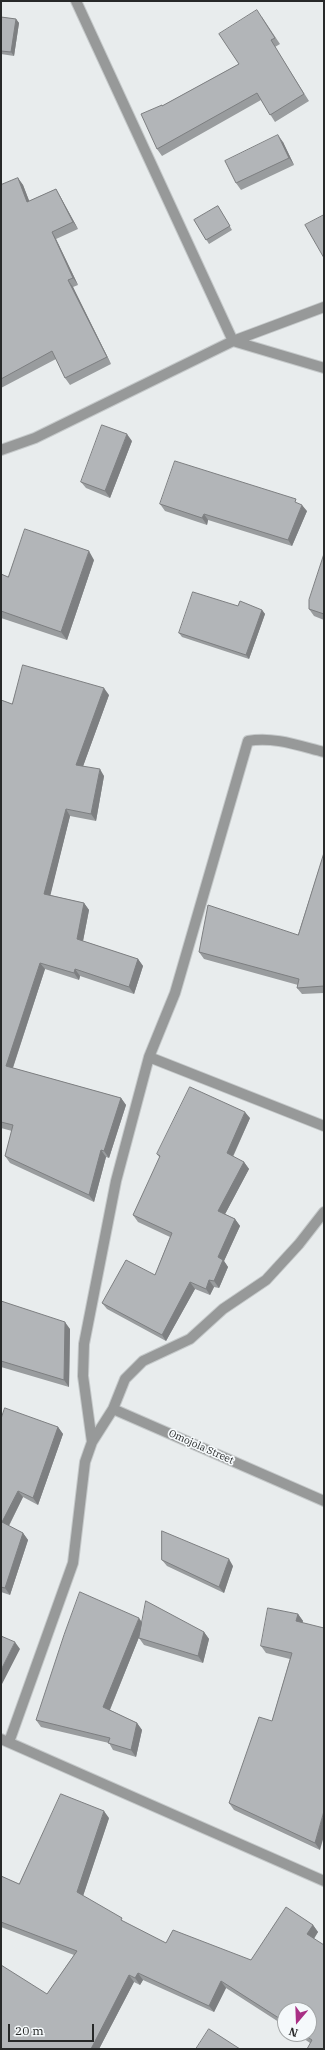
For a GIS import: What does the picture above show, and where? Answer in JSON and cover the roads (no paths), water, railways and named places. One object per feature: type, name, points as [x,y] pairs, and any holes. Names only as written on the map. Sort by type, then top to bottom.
[{"type":"street","points":[[76,1],[233,341],[324,368]]},
{"type":"street","points":[[1,450],[35,438],[233,341],[324,307]]},
{"type":"street","points":[[92,1442],[83,1376],[84,1344],[116,1182],[149,1058],[175,993],[248,741],[260,739],[275,740],[324,752]]},
{"type":"street","points":[[149,1058],[324,1126]]},
{"type":"street","points":[[324,1212],[299,1244],[266,1280],[224,1309],[190,1340],[143,1361],[125,1379],[113,1409],[92,1442],[85,1462],[73,1563],[5,1741],[324,1881]]},
{"type":"street","name":"Omojola Street","points":[[113,1409],[324,1501]]}]
